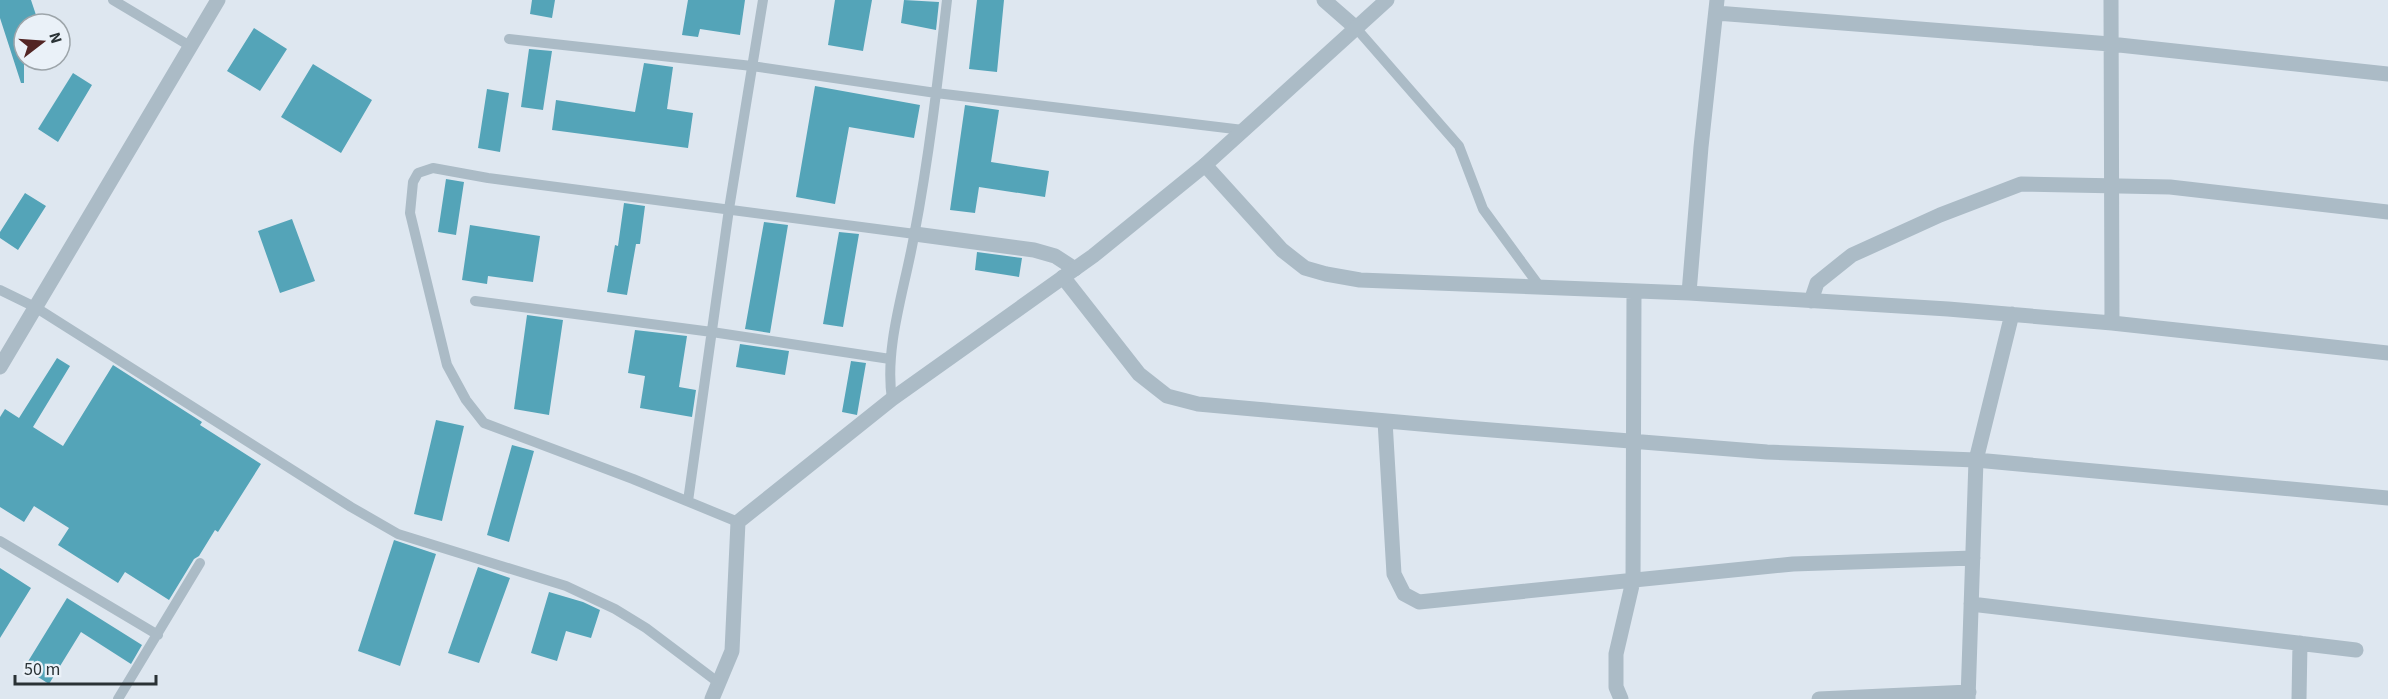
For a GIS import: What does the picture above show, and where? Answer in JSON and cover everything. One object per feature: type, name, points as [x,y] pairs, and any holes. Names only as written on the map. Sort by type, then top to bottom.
[{"type":"street","points":[[0,367],[218,0]]},
{"type":"street","points":[[1324,0],[1356,28]]},
{"type":"street","points":[[712,699],[732,651],[738,522],[892,399],[1069,273],[1205,165],[1387,0]]},
{"type":"street","points":[[2110,0],[2112,323]]},
{"type":"street","points":[[1689,293],[1701,147],[1717,7],[2110,44],[2388,74]]},
{"type":"street","points":[[1205,165],[1282,250],[1305,268],[1360,280],[1689,293],[2012,314],[2388,353]]},
{"type":"street","points":[[1810,300],[1817,283],[1852,255],[1940,215],[2021,184],[2170,187],[2388,212]]},
{"type":"street","points":[[915,234],[1034,249],[1055,256],[1139,374],[1167,396],[1198,404],[1767,452],[1976,460],[2388,498]]},
{"type":"street","points":[[1622,699],[1616,687],[1616,654],[1634,580],[1634,291]]},
{"type":"street","points":[[1819,699],[1968,695],[1976,460],[2012,314]]},
{"type":"street","points":[[1385,421],[1394,574],[1404,594],[1419,602],[1793,564],[1972,558]]},
{"type":"street","points":[[1971,604],[2356,650]]},
{"type":"street","points":[[2299,699],[2300,643]]},
{"type":"lane","points":[[113,0],[190,46]]},
{"type":"lane","points":[[687,501],[729,209],[763,0]]},
{"type":"lane","points":[[892,399],[890,359],[915,234],[947,0]]},
{"type":"lane","points":[[1356,28],[1459,146],[1483,210],[1540,286]]},
{"type":"lane","points":[[509,39],[752,66],[936,93],[1243,130]]},
{"type":"lane","points":[[738,522],[484,423],[466,400],[447,365],[410,213],[413,182],[418,173],[433,168],[488,178],[915,234]]},
{"type":"lane","points":[[0,290],[36,307],[341,501],[398,534],[566,586],[615,609],[646,628],[719,683]]},
{"type":"lane","points":[[475,301],[711,332],[890,359]]},
{"type":"lane","points":[[0,542],[158,635]]},
{"type":"lane","points":[[118,699],[200,563]]},
{"type":"building","points":[[0,0],[31,0],[35,12],[12,12],[12,55],[0,18]]},
{"type":"building","points":[[532,0],[555,0],[552,18],[530,14]]},
{"type":"building","points":[[688,0],[745,0],[740,35],[700,29],[698,37],[682,35]]},
{"type":"building","points":[[835,0],[872,0],[863,51],[828,45]]},
{"type":"building","points":[[904,0],[939,2],[936,30],[901,23]]},
{"type":"building","points":[[977,0],[1004,0],[997,72],[969,69]]},
{"type":"building","points":[[254,28],[287,49],[260,91],[227,71]]},
{"type":"building","points":[[529,49],[552,51],[543,110],[521,107]]},
{"type":"building","points":[[644,63],[673,67],[667,109],[693,113],[688,148],[552,130],[556,100],[635,112]]},
{"type":"building","points":[[313,64],[372,100],[341,153],[281,117]]},
{"type":"building","points":[[17,72],[24,72],[24,83],[21,83]]},
{"type":"building","points":[[73,73],[92,85],[58,142],[38,129]]},
{"type":"building","points":[[815,86],[920,105],[914,138],[849,127],[835,204],[796,197]]},
{"type":"building","points":[[487,89],[509,93],[500,152],[478,148]]},
{"type":"building","points":[[965,105],[999,110],[991,162],[1049,171],[1045,197],[979,187],[975,213],[950,210]]},
{"type":"building","points":[[446,179],[464,182],[456,235],[438,232]]},
{"type":"building","points":[[25,193],[46,206],[18,250],[0,238],[0,232]]},
{"type":"building","points":[[624,203],[645,206],[640,244],[636,244],[627,295],[607,292],[615,245],[618,246]]},
{"type":"building","points":[[292,219],[315,281],[280,293],[258,231]]},
{"type":"building","points":[[764,222],[788,225],[770,333],[745,329]]},
{"type":"building","points":[[470,225],[540,236],[533,282],[488,276],[487,284],[462,280]]},
{"type":"building","points":[[839,232],[859,234],[843,327],[823,324]]},
{"type":"building","points":[[977,252],[1022,258],[1019,277],[975,270]]},
{"type":"building","points":[[527,315],[563,320],[549,415],[514,409]]},
{"type":"building","points":[[635,330],[687,336],[679,387],[696,390],[692,417],[640,408],[645,376],[628,373]]},
{"type":"building","points":[[740,344],[789,351],[785,375],[736,367]]},
{"type":"building","points":[[57,358],[70,366],[33,427],[63,446],[113,365],[202,422],[200,425],[261,464],[218,532],[215,530],[199,556],[194,559],[169,600],[125,572],[118,583],[58,545],[69,528],[34,506],[24,522],[0,507],[0,417],[5,409],[19,418]]},
{"type":"building","points":[[851,361],[866,363],[857,415],[842,412]]},
{"type":"building","points":[[436,420],[464,426],[442,521],[414,514]]},
{"type":"building","points":[[512,445],[534,451],[509,542],[487,535]]},
{"type":"building","points":[[394,540],[436,554],[400,666],[358,651]]},
{"type":"building","points":[[478,567],[510,578],[479,663],[448,653]]},
{"type":"building","points":[[0,568],[31,588],[0,638]]},
{"type":"building","points":[[549,592],[583,602],[600,610],[591,638],[566,631],[557,661],[531,653]]},
{"type":"building","points":[[67,598],[142,645],[131,664],[81,632],[49,684],[24,668]]}]
